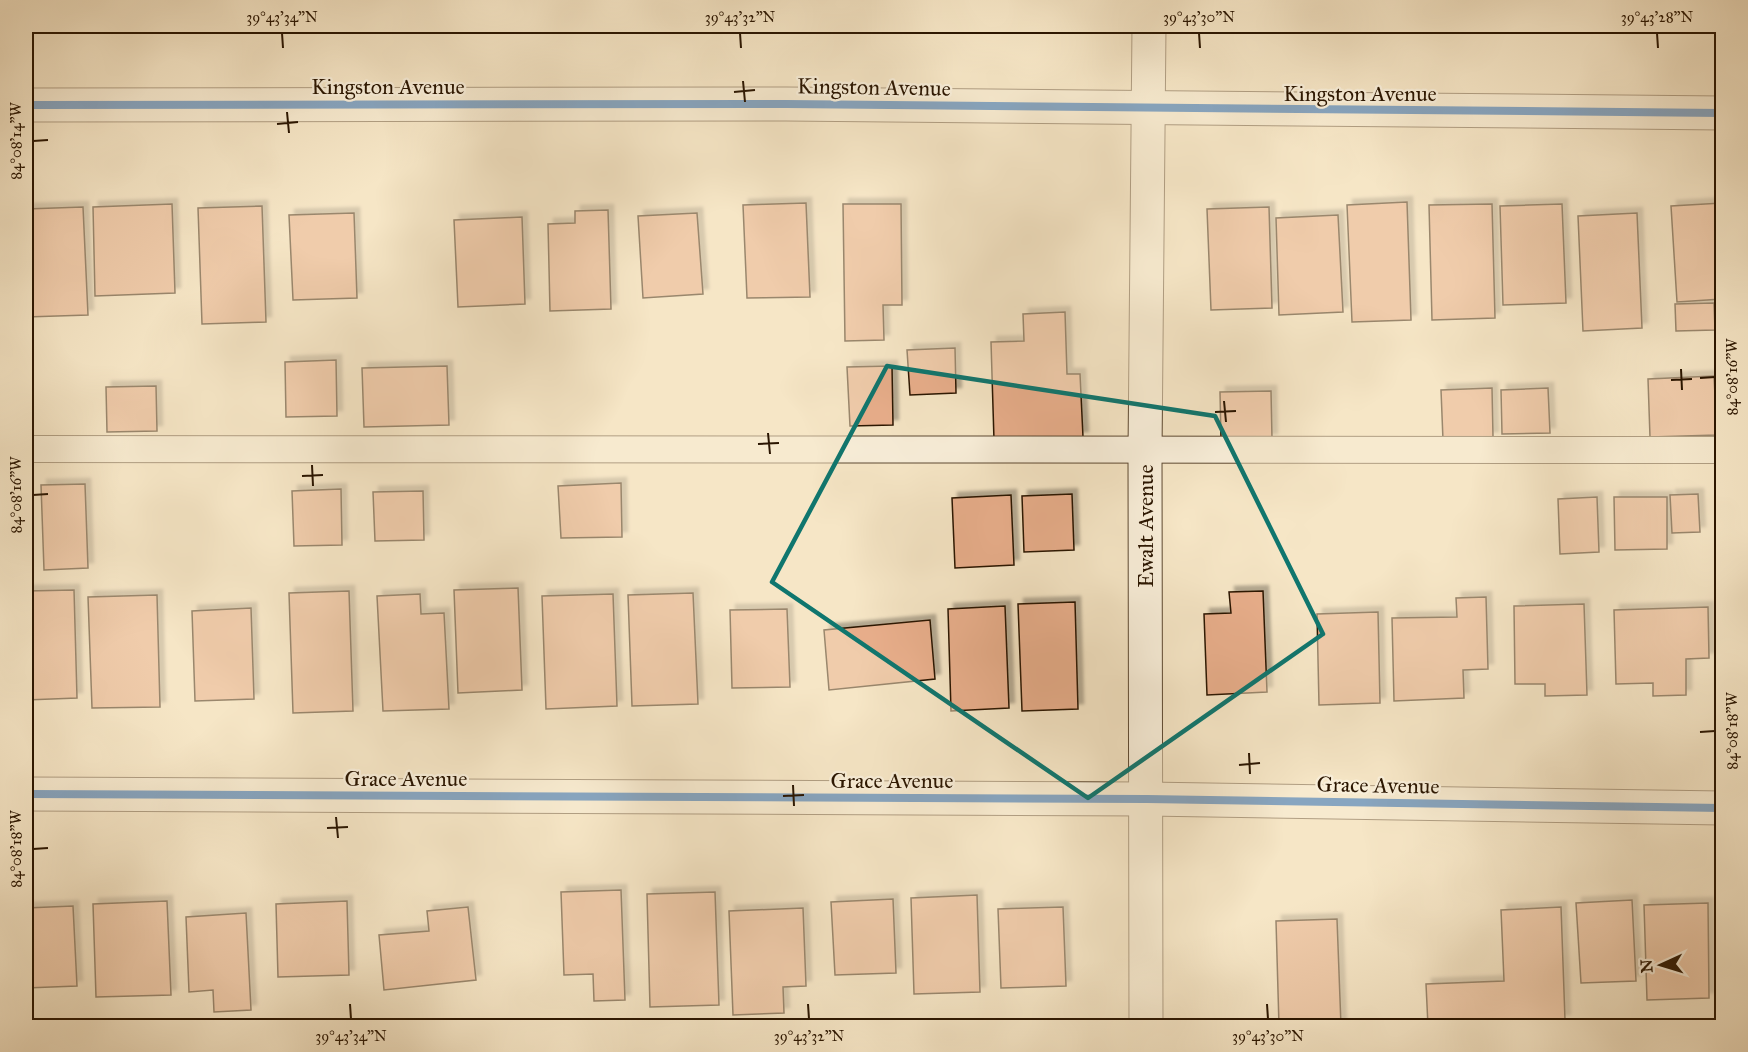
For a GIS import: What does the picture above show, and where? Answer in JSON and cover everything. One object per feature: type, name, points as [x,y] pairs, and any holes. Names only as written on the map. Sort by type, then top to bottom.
[{"type":"street","name":"Ewalt Avenue","points":[[1146,1026],[1144,452],[1149,26]]},
{"type":"street","name":"Kingston Avenue","points":[[26,105],[786,104],[1722,113]]},
{"type":"street","name":"Grace Avenue","points":[[26,794],[1146,799],[1722,808]]},
{"type":"lane","points":[[26,450],[1144,452],[1722,450]]},
{"type":"highlighted area","points":[[887,366],[1215,416],[1323,634],[1088,798],[772,582]]},
{"type":"building","points":[[1407,202],[1411,320],[1352,322],[1347,205]]},
{"type":"building","points":[[806,203],[810,297],[747,298],[743,205]]},
{"type":"building","points":[[1722,203],[1722,299],[1677,302],[1671,206]]},
{"type":"building","points":[[172,204],[175,293],[95,296],[93,207]]},
{"type":"building","points":[[843,204],[901,204],[902,305],[883,305],[884,340],[845,341]]},
{"type":"building","points":[[1492,204],[1495,318],[1432,320],[1429,205]]},
{"type":"building","points":[[1562,204],[1566,303],[1503,305],[1500,206]]},
{"type":"building","points":[[262,206],[266,322],[202,324],[198,208]]},
{"type":"building","points":[[83,207],[88,315],[26,317],[26,209]]},
{"type":"building","points":[[1269,207],[1272,308],[1211,310],[1207,209]]},
{"type":"building","points":[[608,210],[611,309],[550,311],[548,224],[575,223],[575,211]]},
{"type":"building","points":[[354,213],[357,298],[293,300],[289,215]]},
{"type":"building","points":[[697,213],[703,294],[643,298],[638,216]]},
{"type":"building","points":[[1637,213],[1642,328],[1583,331],[1578,216]]},
{"type":"building","points":[[1338,215],[1343,312],[1279,315],[1276,218]]},
{"type":"building","points":[[522,217],[525,304],[458,307],[454,220]]},
{"type":"building","points":[[1714,303],[1715,330],[1676,331],[1675,304]]},
{"type":"building","points":[[1065,312],[1067,374],[1080,374],[1083,437],[994,440],[991,342],[1024,341],[1023,314]]},
{"type":"building","points":[[955,348],[956,393],[910,395],[907,350]]},
{"type":"building","points":[[336,360],[337,416],[286,417],[285,362]]},
{"type":"building","points":[[447,366],[449,425],[364,427],[362,368]]},
{"type":"building","points":[[892,366],[893,425],[850,426],[847,367]]},
{"type":"building","points":[[1714,376],[1717,435],[1650,437],[1648,379]]},
{"type":"building","points":[[156,386],[157,431],[107,432],[106,387]]},
{"type":"building","points":[[1492,388],[1493,437],[1443,440],[1441,390]]},
{"type":"building","points":[[1548,388],[1550,433],[1502,434],[1501,390]]},
{"type":"building","points":[[1271,391],[1272,439],[1221,440],[1220,392]]},
{"type":"building","points":[[621,483],[622,537],[561,538],[558,486]]},
{"type":"building","points":[[85,484],[88,568],[44,570],[41,485]]},
{"type":"building","points":[[341,489],[342,545],[294,546],[292,491]]},
{"type":"building","points":[[423,491],[424,540],[375,541],[373,492]]},
{"type":"building","points":[[1072,494],[1074,550],[1024,552],[1022,496]]},
{"type":"building","points":[[1698,494],[1700,532],[1672,533],[1670,495]]},
{"type":"building","points":[[1011,495],[1014,565],[955,568],[952,498]]},
{"type":"building","points":[[1597,497],[1599,552],[1560,554],[1558,499]]},
{"type":"building","points":[[1614,497],[1667,497],[1667,549],[1615,550]]},
{"type":"building","points":[[518,588],[522,690],[458,693],[454,590]]},
{"type":"building","points":[[74,590],[77,698],[26,700],[26,591]]},
{"type":"building","points":[[349,591],[353,711],[293,713],[289,593]]},
{"type":"building","points":[[1263,591],[1267,692],[1207,695],[1204,614],[1231,613],[1229,592]]},
{"type":"building","points":[[693,593],[698,704],[632,706],[628,595]]},
{"type":"building","points":[[420,594],[421,614],[444,613],[449,709],[383,711],[377,596]]},
{"type":"building","points":[[613,594],[617,706],[546,709],[542,596]]},
{"type":"building","points":[[157,595],[160,707],[92,708],[88,597]]},
{"type":"building","points":[[1486,597],[1488,669],[1463,670],[1464,698],[1394,701],[1392,618],[1457,617],[1456,598]]},
{"type":"building","points":[[1075,602],[1078,709],[1022,711],[1018,604]]},
{"type":"building","points":[[1584,604],[1587,695],[1545,696],[1545,684],[1515,684],[1514,606]]},
{"type":"building","points":[[1005,606],[1009,708],[951,711],[948,609]]},
{"type":"building","points":[[1708,607],[1709,658],[1686,659],[1686,695],[1653,696],[1653,683],[1616,684],[1614,610]]},
{"type":"building","points":[[251,608],[254,699],[195,701],[192,611]]},
{"type":"building","points":[[787,609],[790,687],[732,688],[730,610]]},
{"type":"building","points":[[1378,612],[1380,703],[1319,705],[1317,614]]},
{"type":"building","points":[[930,620],[935,679],[829,690],[824,630]]},
{"type":"building","points":[[621,890],[625,1000],[594,1001],[593,974],[564,975],[561,892]]},
{"type":"building","points":[[715,892],[719,1005],[650,1007],[647,894]]},
{"type":"building","points":[[977,895],[980,992],[914,994],[911,898]]},
{"type":"building","points":[[893,899],[896,973],[835,975],[831,902]]},
{"type":"building","points":[[1632,900],[1636,981],[1581,983],[1576,903]]},
{"type":"building","points":[[167,901],[171,995],[96,997],[93,904]]},
{"type":"building","points":[[347,901],[349,975],[278,977],[276,904]]},
{"type":"building","points":[[1708,903],[1709,998],[1647,1000],[1644,905]]},
{"type":"building","points":[[73,906],[77,986],[26,988],[26,908]]},
{"type":"building","points":[[468,907],[476,980],[384,990],[379,935],[429,931],[427,911]]},
{"type":"building","points":[[1063,907],[1066,986],[1001,988],[998,909]]},
{"type":"building","points":[[1561,907],[1565,1020],[1499,1022],[1499,1026],[1428,1026],[1426,984],[1504,981],[1501,910]]},
{"type":"building","points":[[803,908],[806,986],[783,987],[784,1013],[733,1015],[729,911]]},
{"type":"building","points":[[246,913],[251,1010],[214,1012],[213,990],[189,992],[186,917]]},
{"type":"building","points":[[1337,919],[1341,1026],[1279,1026],[1276,921]]},
{"type":"cycle path","points":[[26,105],[786,104],[1722,113]]},
{"type":"cycle path","points":[[26,794],[1147,799],[1722,808]]}]
